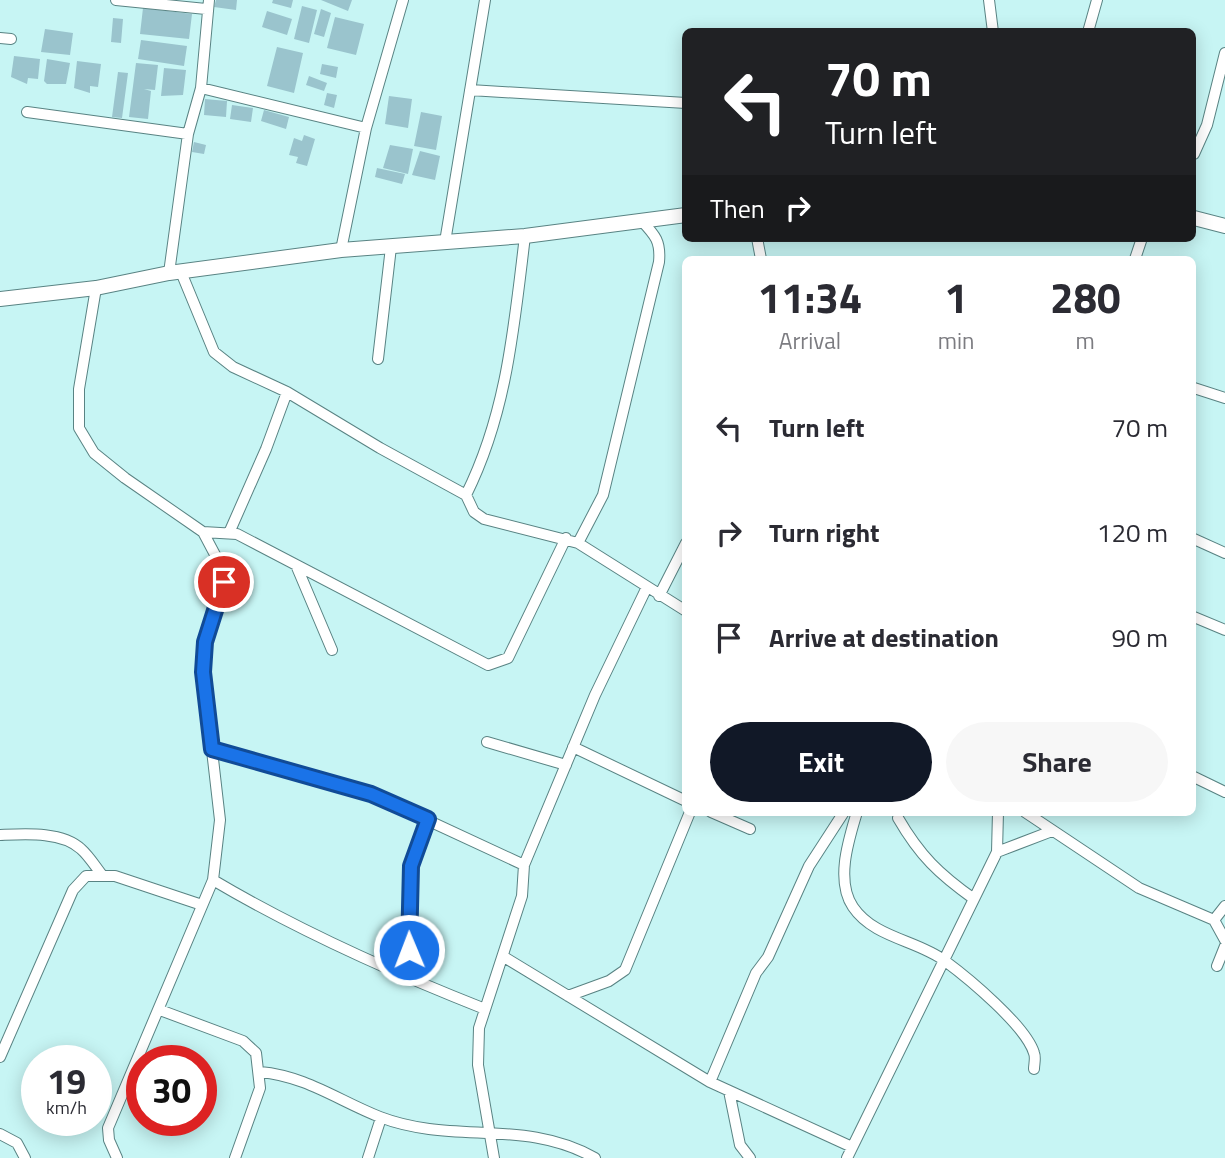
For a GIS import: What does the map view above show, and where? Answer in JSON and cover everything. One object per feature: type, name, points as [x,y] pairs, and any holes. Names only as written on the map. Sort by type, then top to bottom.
[{"type":"street","points":[[116,0],[207,4],[201,88],[188,134],[175,272],[214,352],[233,367],[287,392],[380,448],[466,495],[474,512],[484,520],[578,543],[682,609]]},
{"type":"street","points":[[341,250],[366,128],[403,0]]},
{"type":"street","points":[[445,242],[485,0]]},
{"type":"street","points":[[989,0],[992,28]]},
{"type":"street","points":[[1089,28],[1097,0]]},
{"type":"street","points":[[1196,150],[1207,125],[1225,52]]},
{"type":"street","points":[[201,88],[366,128]]},
{"type":"street","points":[[470,90],[682,103]]},
{"type":"street","points":[[27,112],[188,134]]},
{"type":"street","points":[[0,299],[96,288],[175,272],[341,250],[525,236],[682,215]]},
{"type":"street","points":[[1196,219],[1225,226]]},
{"type":"street","points":[[578,543],[603,495],[659,262],[661,245],[641,220]]},
{"type":"street","points":[[466,495],[484,458],[502,403],[525,236]]},
{"type":"street","points":[[378,359],[391,247]]},
{"type":"street","points":[[96,288],[79,389],[79,428],[94,453],[203,532],[221,566],[224,582],[205,642],[203,672],[220,820],[213,880],[108,1128],[117,1158]]},
{"type":"street","points":[[1196,389],[1225,398]]},
{"type":"street","points":[[229,533],[266,449],[287,392]]},
{"type":"street","points":[[203,532],[237,534],[488,665],[508,658],[566,538]]},
{"type":"street","points":[[1196,540],[1225,554]]},
{"type":"street","points":[[659,596],[682,551]]},
{"type":"street","points":[[296,565],[332,650]]},
{"type":"street","points":[[494,1158],[477,1048],[485,1009],[522,896],[524,865],[573,747],[647,587]]},
{"type":"street","points":[[1196,618],[1225,630]]},
{"type":"street","points":[[488,742],[566,765]]},
{"type":"street","points":[[573,747],[682,799]]},
{"type":"street","points":[[212,749],[371,794],[524,865]]},
{"type":"street","points":[[1196,778],[1225,792]]},
{"type":"street","points":[[568,996],[610,981],[625,970],[688,816]]},
{"type":"street","points":[[720,816],[750,829]]},
{"type":"street","points":[[710,1082],[756,973],[768,957],[809,866],[841,816]]},
{"type":"street","points":[[857,816],[845,863],[852,906],[871,925],[944,960],[997,1004],[1027,1039],[1035,1055],[1034,1069]]},
{"type":"street","points":[[504,957],[710,1082],[850,1155],[997,852],[998,816]]},
{"type":"street","points":[[1031,816],[1139,888],[1214,920],[1225,940]]},
{"type":"street","points":[[898,818],[941,876],[974,899]]},
{"type":"street","points":[[408,979],[411,866],[428,819]]},
{"type":"street","points":[[997,852],[1052,831]]},
{"type":"street","points":[[0,835],[26,834],[58,838],[80,847],[102,875]]},
{"type":"street","points":[[0,1057],[72,890],[86,876],[114,876],[202,905]]},
{"type":"street","points":[[213,880],[259,908],[408,979],[485,1009]]},
{"type":"street","points":[[1214,920],[1225,906]]},
{"type":"street","points":[[1217,966],[1225,946]]},
{"type":"street","points":[[160,1010],[243,1041],[256,1053],[260,1088],[235,1158]]},
{"type":"street","points":[[260,1072],[298,1078],[381,1118],[454,1132],[518,1133],[549,1139],[595,1158]]},
{"type":"street","points":[[729,1091],[740,1145],[750,1158]]},
{"type":"street","points":[[368,1158],[381,1118]]},
{"type":"street","points":[[0,1134],[17,1143],[25,1158]]},
{"type":"building","points":[[216,0],[237,0],[236,10],[214,7]]},
{"type":"building","points":[[273,0],[293,0],[291,8],[272,3]]},
{"type":"building","points":[[321,0],[352,0],[348,11]]},
{"type":"building","points":[[302,6],[317,10],[309,43],[294,39]]},
{"type":"building","points":[[143,8],[192,14],[189,39],[140,34]]},
{"type":"building","points":[[321,9],[331,13],[324,37],[314,34]]},
{"type":"building","points":[[267,11],[292,19],[287,35],[262,27]]},
{"type":"building","points":[[335,17],[364,24],[356,55],[327,48]]},
{"type":"building","points":[[113,18],[123,19],[121,43],[111,42]]},
{"type":"building","points":[[45,29],[73,33],[70,55],[41,52]]},
{"type":"building","points":[[141,40],[187,46],[184,66],[138,59]]},
{"type":"building","points":[[277,47],[303,53],[294,93],[267,86]]},
{"type":"building","points":[[14,56],[40,59],[38,79],[28,78],[27,84],[11,77]]},
{"type":"building","points":[[47,59],[70,63],[66,84],[47,84],[44,81]]},
{"type":"building","points":[[77,61],[101,64],[98,87],[90,86],[90,93],[74,88]]},
{"type":"building","points":[[136,63],[158,65],[155,90],[144,89],[151,91],[148,119],[129,117]]},
{"type":"building","points":[[322,64],[338,67],[336,78],[320,74]]},
{"type":"building","points":[[164,68],[186,70],[183,95],[161,96]]},
{"type":"building","points":[[118,72],[128,73],[122,118],[112,117]]},
{"type":"building","points":[[309,76],[327,83],[324,91],[306,85]]},
{"type":"building","points":[[327,93],[337,95],[334,108],[324,105]]},
{"type":"building","points":[[389,96],[412,99],[408,128],[385,124]]},
{"type":"building","points":[[205,99],[227,101],[226,117],[204,115]]},
{"type":"building","points":[[232,105],[253,108],[251,122],[230,119]]},
{"type":"building","points":[[264,110],[289,117],[286,129],[261,121]]},
{"type":"building","points":[[421,112],[442,116],[436,150],[414,146]]},
{"type":"building","points":[[304,135],[315,139],[307,166],[296,163],[298,157],[289,155],[294,138],[302,141]]},
{"type":"building","points":[[194,142],[206,145],[204,154],[192,152]]},
{"type":"building","points":[[390,145],[413,149],[408,174],[383,168]]},
{"type":"building","points":[[420,151],[440,156],[435,180],[412,175]]},
{"type":"building","points":[[377,168],[405,174],[402,184],[375,177]]},
{"type":"route","points":[[224,582],[205,642],[203,672],[212,749],[371,794],[428,819],[411,866],[408,902],[409,950]]}]
